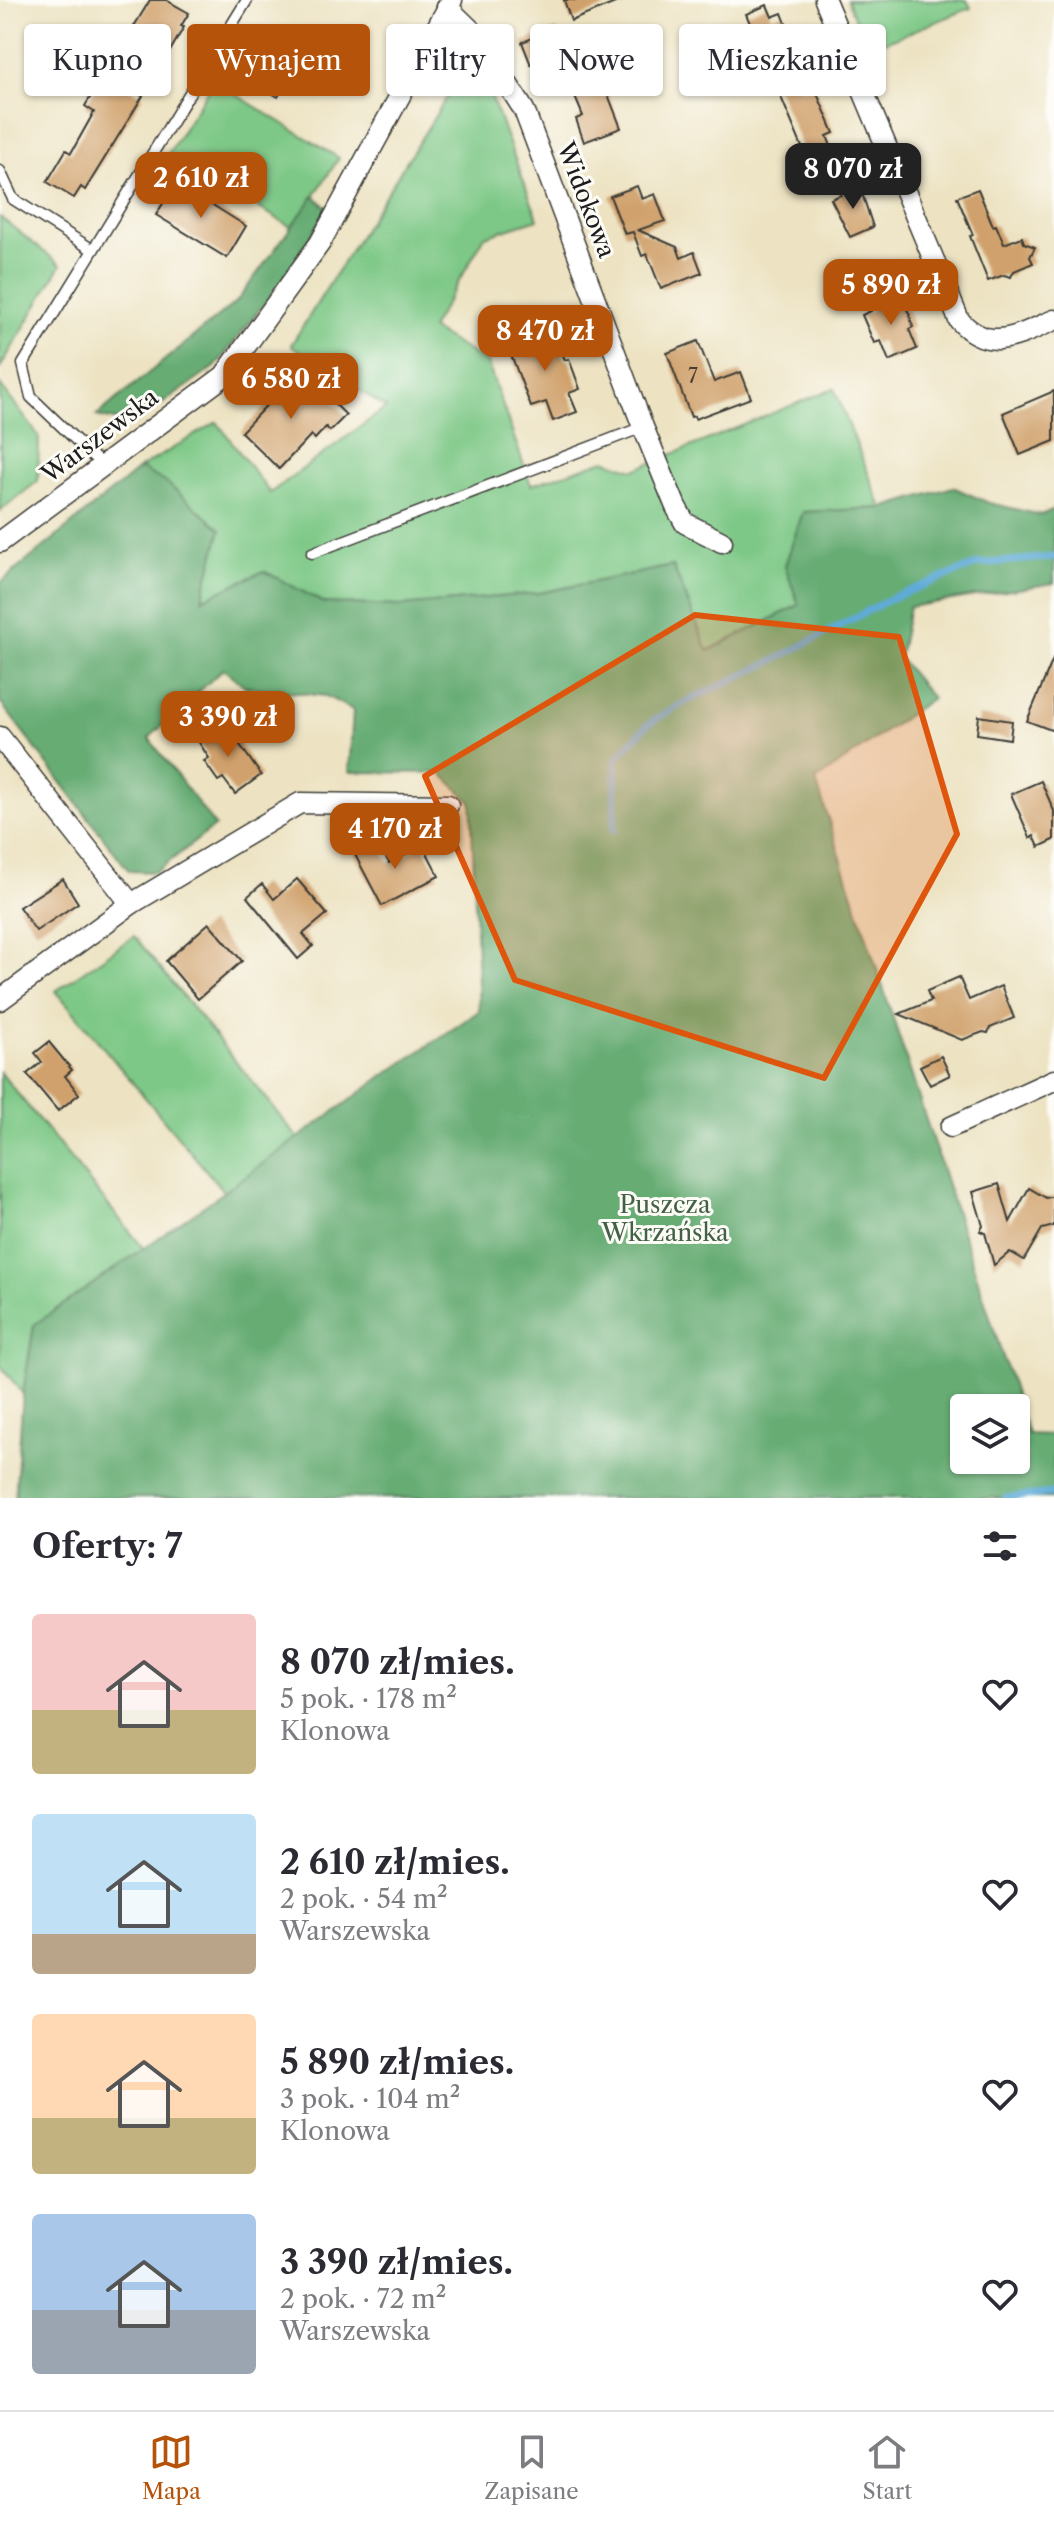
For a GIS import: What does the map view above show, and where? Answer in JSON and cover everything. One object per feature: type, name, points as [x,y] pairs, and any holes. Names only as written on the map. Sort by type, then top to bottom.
[{"type":"street","points":[[825,0],[959,320],[982,339],[1021,334],[1054,320]]},
{"type":"street","name":"Widokowa","points":[[449,4],[477,36],[524,110],[643,427],[685,523],[722,542]]},
{"type":"street","name":"Warszewska","points":[[0,542],[224,376],[320,243],[449,4]]},
{"type":"street","points":[[0,737],[131,904]]},
{"type":"street","points":[[0,1000],[131,904],[300,803],[448,805]]},
{"type":"street","points":[[951,1127],[1054,1080]]},
{"type":"lane","points":[[103,466],[31,397],[23,364],[247,0]]},
{"type":"lane","points":[[0,171],[13,199],[93,250]]},
{"type":"lane","points":[[312,553],[643,427]]},
{"type":"highlighted area","points":[[695,615],[899,637],[957,834],[824,1078],[515,980],[425,776]]},
{"type":"green space","points":[[847,0],[967,0],[971,8],[886,42],[886,24],[857,24]]},
{"type":"green space","points":[[205,96],[238,96],[339,158],[293,228],[168,154]]},
{"type":"green space","points":[[448,96],[491,96],[538,219],[485,236],[431,329],[487,362],[531,485],[605,460],[634,470],[834,388],[882,508],[803,512],[785,566],[799,605],[707,651],[673,566],[539,593],[401,606],[324,603],[264,571],[201,600],[140,468],[217,422],[270,493],[386,408],[291,345]]},
{"type":"green space","points":[[314,196],[328,208],[288,273],[215,367],[133,424],[96,416],[237,301]]},
{"type":"green space","points":[[0,217],[61,265],[0,368]]},
{"type":"green space","points":[[0,385],[39,436],[38,481],[0,511]]},
{"type":"green space","name":"Puszcza Wkrzańska","points":[[140,468],[167,483],[221,529],[202,599],[264,571],[324,603],[401,606],[539,593],[673,566],[708,651],[799,605],[785,566],[803,512],[882,508],[953,487],[989,503],[1041,515],[1054,509],[1054,583],[909,607],[899,658],[932,698],[816,781],[1015,1394],[950,1394],[950,1474],[1030,1474],[1030,1434],[1054,1435],[1054,1498],[15,1498],[23,1394],[34,1325],[479,1011],[471,802],[441,773],[349,772],[353,710],[326,696],[246,687],[223,669],[149,738],[215,826],[156,872],[129,871],[0,702],[0,583]]},
{"type":"green space","points":[[134,936],[298,1138],[224,1192],[56,991]]},
{"type":"green space","points":[[0,1072],[144,1249],[34,1325],[23,1394],[0,1365]]},
{"type":"building","points":[[150,0],[166,0],[189,13],[171,49],[171,24],[135,24]]},
{"type":"building","points":[[564,0],[620,0],[620,1],[571,21]]},
{"type":"building","points":[[767,5],[772,17],[782,13],[786,24],[750,24],[746,14]]},
{"type":"building","points":[[530,39],[530,62],[522,42]]},
{"type":"building","points":[[91,96],[143,96],[85,190],[81,187],[74,198],[47,182],[66,150],[71,153],[94,112],[85,106]]},
{"type":"building","points":[[575,96],[609,96],[621,128],[584,142],[576,119],[583,116]]},
{"type":"building","points":[[781,96],[818,96],[834,133],[827,136],[835,156],[810,166]]},
{"type":"building","points":[[176,182],[246,226],[227,258],[156,215]]},
{"type":"building","points":[[637,186],[642,199],[655,194],[665,221],[638,230],[677,247],[681,258],[694,252],[702,273],[661,289],[647,254],[642,256],[633,232],[625,234],[610,196]]},
{"type":"building","points":[[860,187],[873,227],[850,237],[831,199],[841,195],[843,189],[849,191]]},
{"type":"building","points":[[978,189],[1004,244],[1022,237],[1024,243],[1035,247],[1030,257],[1033,263],[1014,271],[1011,277],[1004,275],[988,281],[970,236],[973,235],[957,197]]},
{"type":"building","points":[[873,295],[889,304],[901,299],[909,313],[913,327],[909,329],[917,349],[889,361],[881,341],[874,343],[862,315],[871,311]]},
{"type":"building","points":[[552,327],[580,389],[569,393],[577,412],[553,421],[546,402],[531,407],[507,344]]},
{"type":"building","points":[[698,341],[714,382],[741,372],[751,398],[695,419],[691,417],[667,353]]},
{"type":"building","points":[[295,375],[321,400],[326,395],[346,415],[330,431],[326,427],[315,439],[311,435],[279,469],[241,432]]},
{"type":"building","points":[[1054,391],[1054,441],[1020,455],[1003,413]]},
{"type":"building","points":[[1054,657],[1054,731],[1027,721]]},
{"type":"building","points":[[979,716],[1012,721],[1010,739],[977,734]]},
{"type":"building","points":[[224,722],[261,775],[235,794],[223,778],[218,781],[204,761],[209,758],[198,741]]},
{"type":"building","points":[[1041,781],[1054,811],[1054,840],[1039,847],[1034,836],[1030,838],[1011,794]]},
{"type":"building","points":[[377,840],[389,863],[423,845],[439,876],[382,906],[354,853]]},
{"type":"building","points":[[63,879],[78,903],[36,931],[19,907]]},
{"type":"building","points":[[297,879],[327,914],[303,934],[313,946],[298,959],[247,897],[262,884],[274,899]]},
{"type":"building","points":[[209,923],[242,961],[198,999],[166,961]]},
{"type":"building","points":[[959,977],[969,1000],[1001,986],[1014,1018],[990,1028],[988,1033],[962,1040],[899,1014],[931,1001],[927,991]]},
{"type":"building","points":[[49,1042],[72,1070],[65,1076],[79,1094],[58,1111],[27,1074],[42,1062],[35,1053]]},
{"type":"building","points":[[941,1056],[950,1075],[930,1085],[920,1066]]},
{"type":"building","points":[[999,1184],[1010,1222],[1029,1188],[1046,1198],[1054,1196],[1054,1226],[1042,1229],[1024,1260],[1010,1252],[994,1265],[985,1233],[980,1231],[983,1226],[973,1192]]},
{"type":"waterway","points":[[614,830],[616,759],[648,724],[687,701],[771,662],[894,597],[978,564],[1054,557]]},
{"type":"waterway","points":[[1006,1498],[1054,1493]]}]
